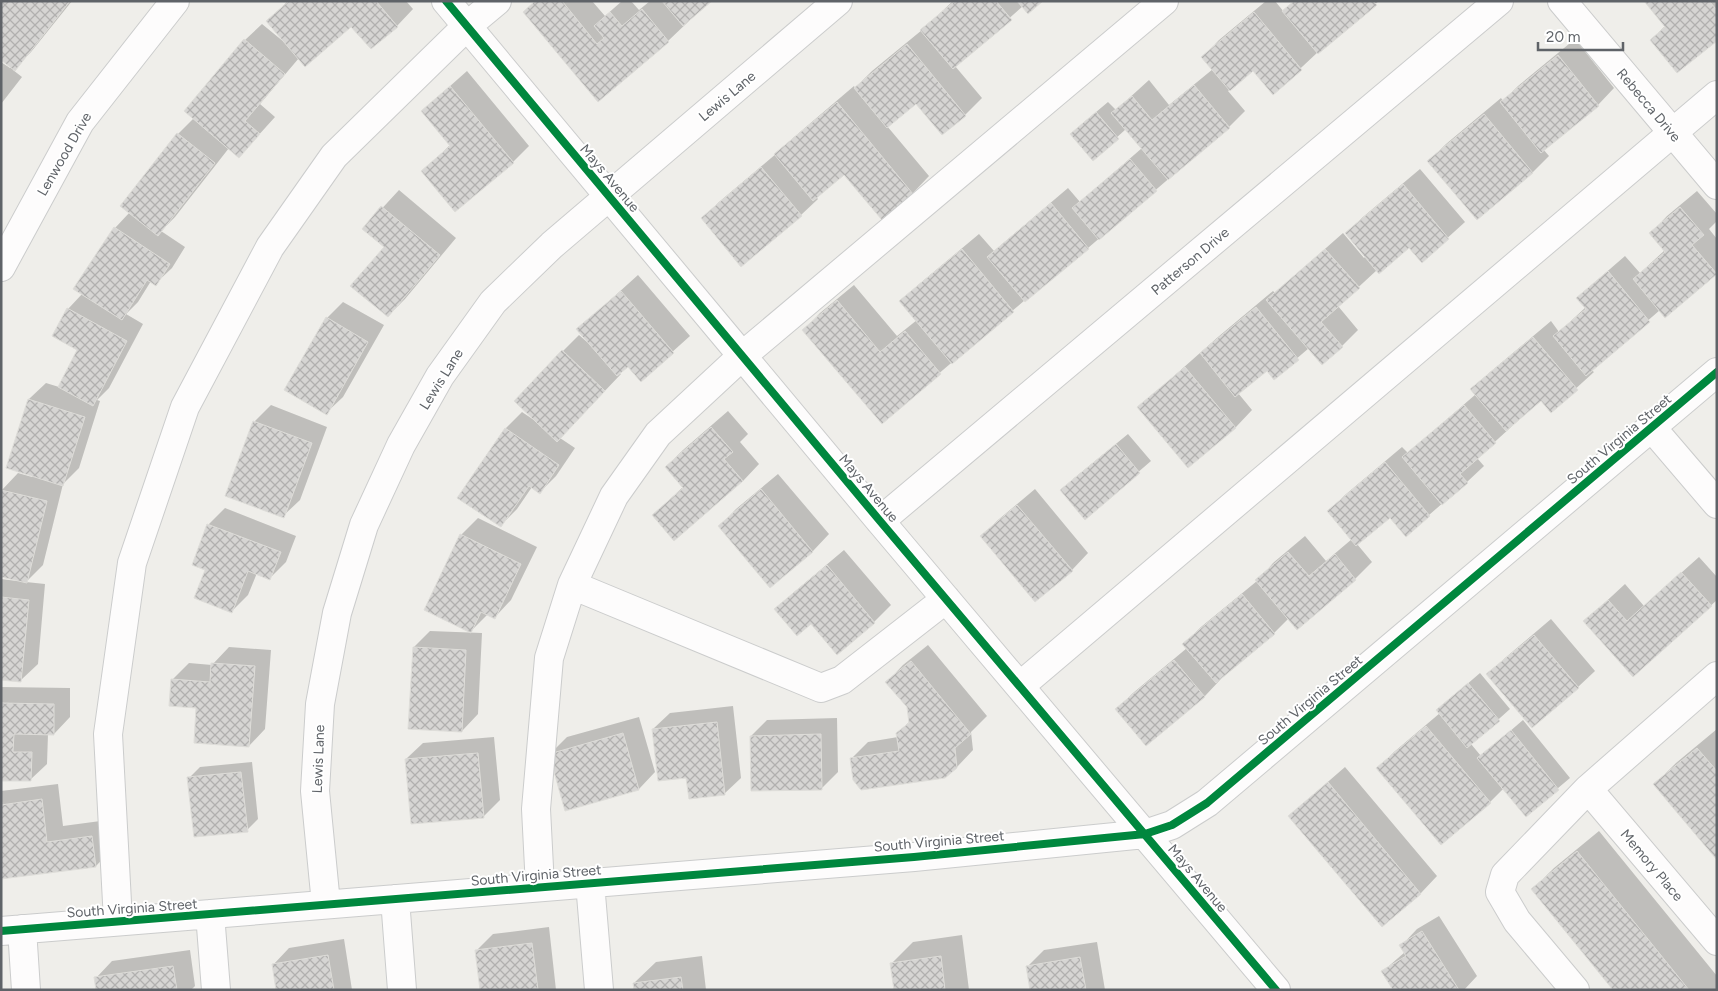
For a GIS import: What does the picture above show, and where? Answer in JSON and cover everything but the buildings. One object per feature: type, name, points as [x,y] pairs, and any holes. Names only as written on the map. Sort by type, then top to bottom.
[{"type":"street","name":"Lenwood Drive","points":[[1,267],[80,122],[175,1]]},
{"type":"street","name":"Mays Avenue","points":[[446,1],[880,521],[1276,990]]},
{"type":"street","points":[[118,921],[108,734],[132,563],[185,407],[270,247],[334,156],[467,26],[496,1]]},
{"type":"street","name":"Lewis Lane","points":[[326,904],[315,792],[320,704],[337,613],[364,525],[401,445],[440,376],[493,302],[552,244],[838,1]]},
{"type":"street","points":[[540,887],[536,809],[549,658],[572,585],[614,496],[658,434],[742,356],[1164,1]]},
{"type":"street","name":"Patterson Drive","points":[[880,521],[1499,1]]},
{"type":"street","name":"Rebecca Drive","points":[[1562,1],[1717,185]]},
{"type":"street","points":[[1020,686],[1717,96]]},
{"type":"street","name":"South Virginia Street","points":[[12,930],[914,857],[1146,834],[1172,825],[1207,804],[1717,372]]},
{"type":"street","points":[[1652,428],[1717,504]]},
{"type":"street","points":[[572,585],[821,688],[842,680],[946,599]]},
{"type":"street","points":[[1574,990],[1517,921],[1500,892],[1505,875],[1588,789],[1717,676]]},
{"type":"street","name":"Memory Place","points":[[1588,789],[1717,941]]},
{"type":"street","points":[[590,883],[599,990]]},
{"type":"street","points":[[395,898],[402,990]]},
{"type":"street","points":[[210,914],[216,990]]},
{"type":"street","points":[[12,930],[26,990]]},
{"type":"cycle path","points":[[446,1],[880,521],[1276,990]]},
{"type":"cycle path","points":[[1,931],[914,857],[1145,834],[1172,825],[1207,803],[1717,372]]}]
